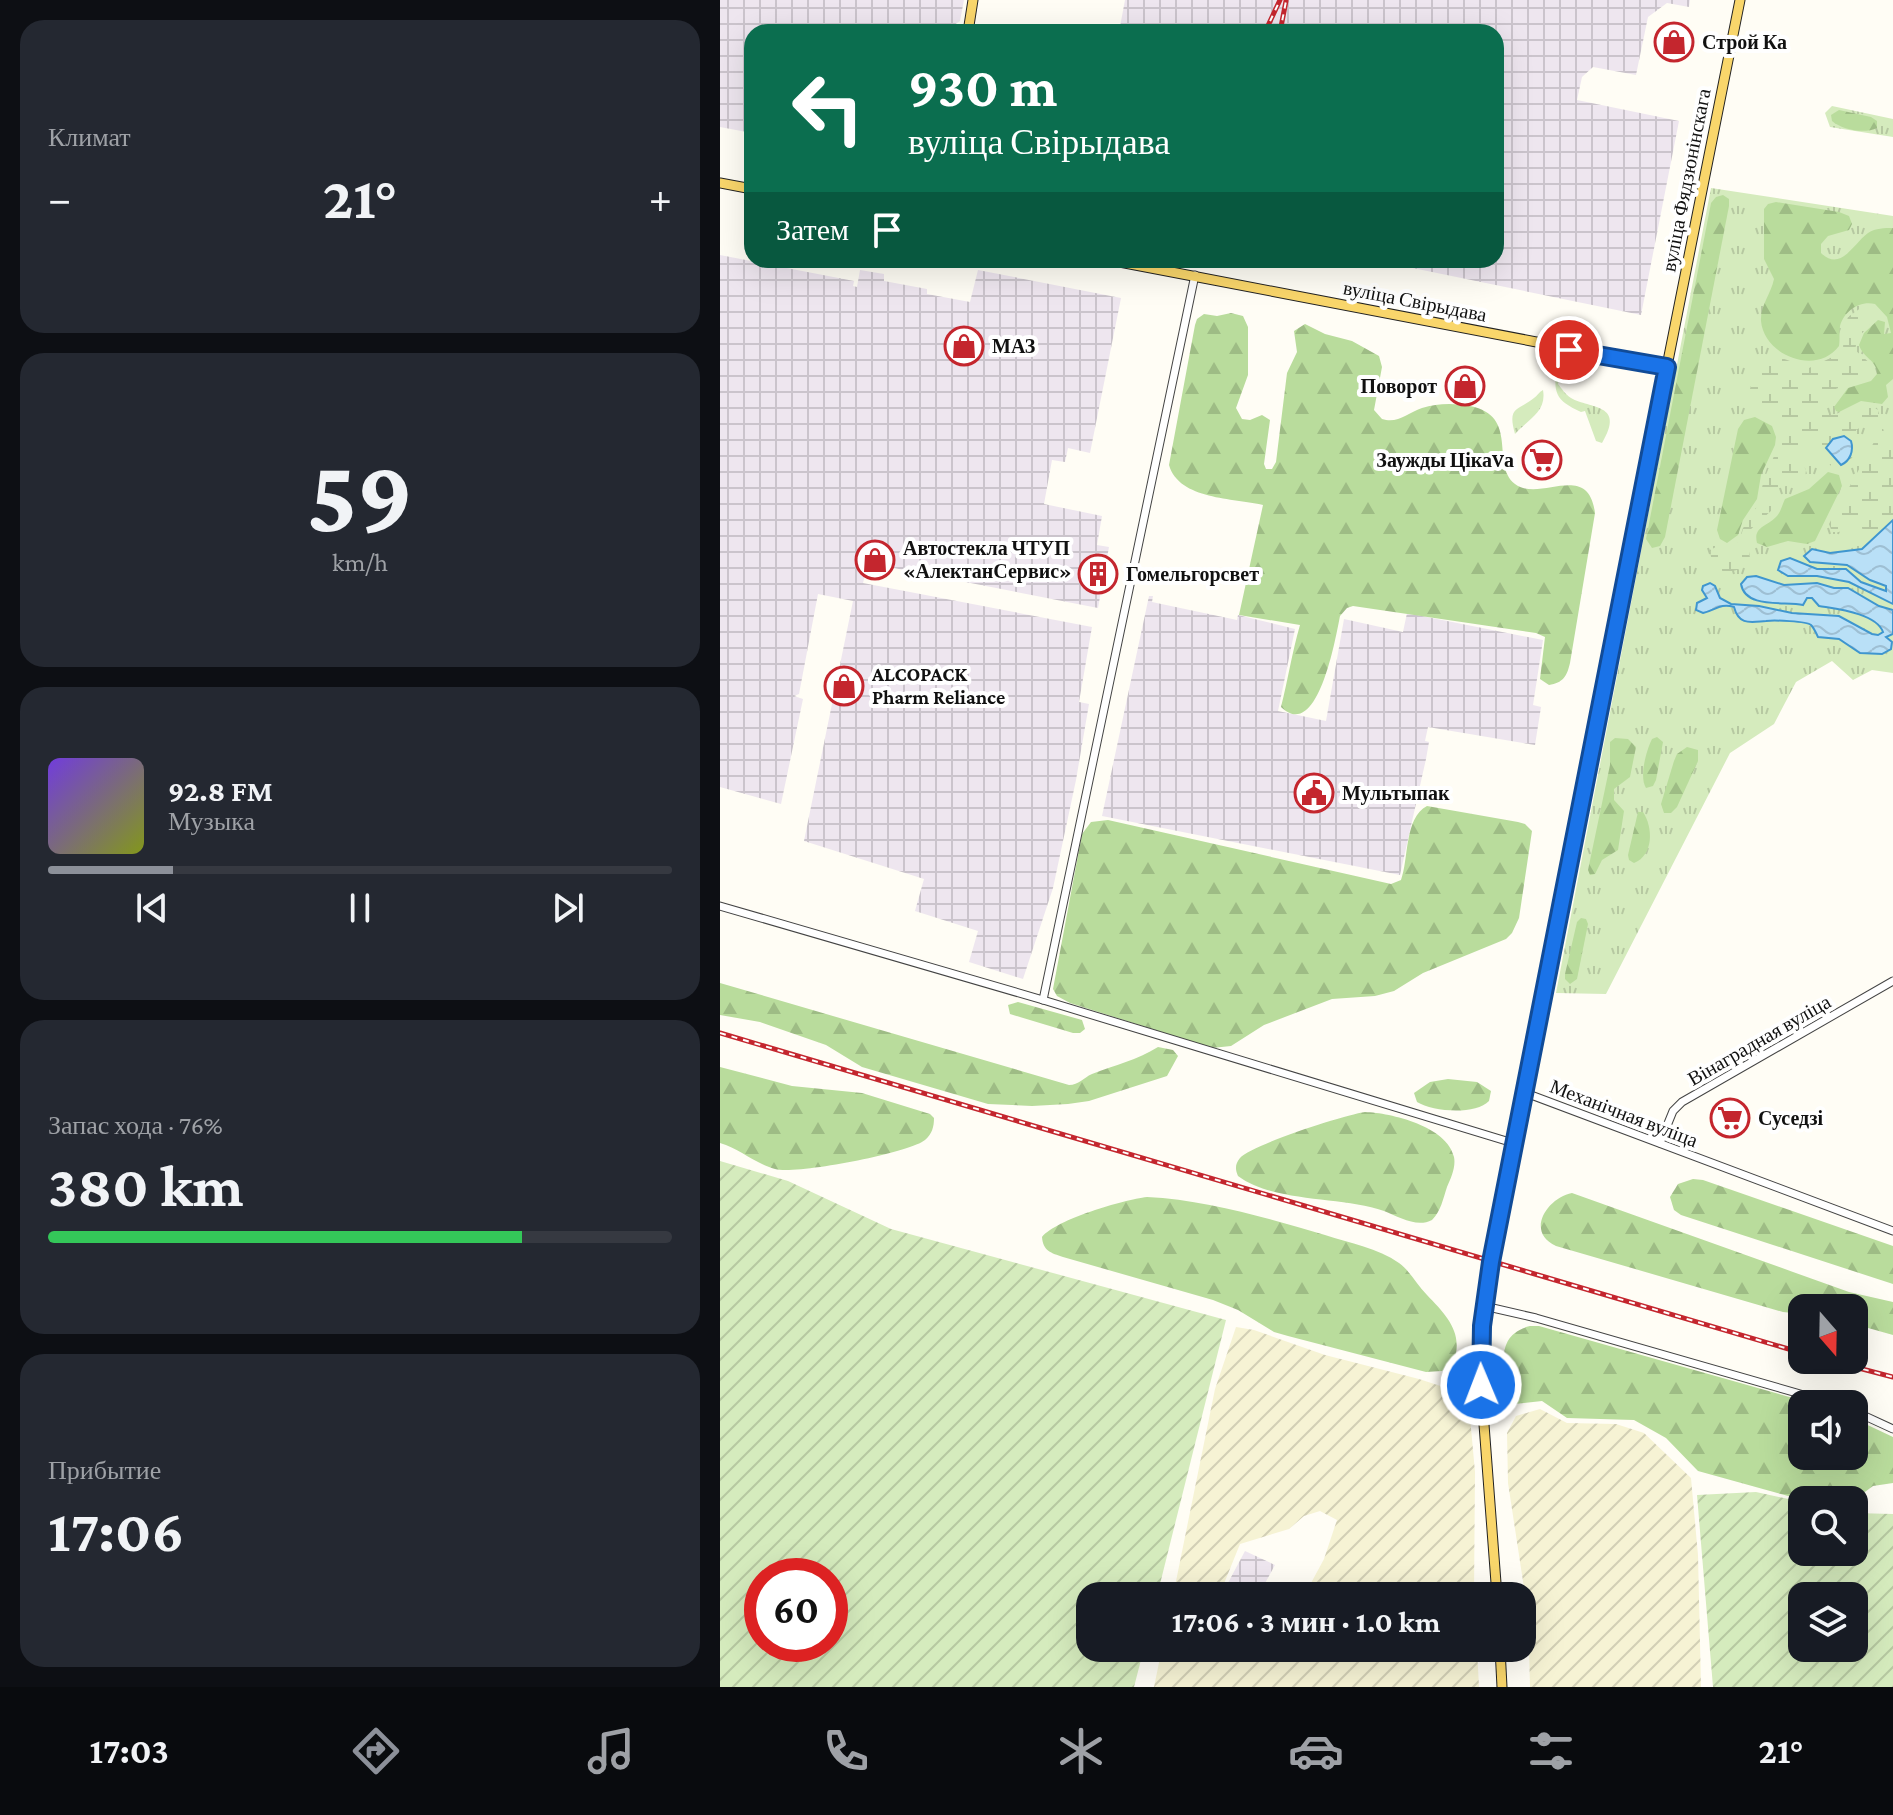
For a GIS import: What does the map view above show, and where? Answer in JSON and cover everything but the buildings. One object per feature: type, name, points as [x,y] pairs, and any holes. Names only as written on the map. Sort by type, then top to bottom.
[{"type":"main road","points":[[969,24],[973,0]]},
{"type":"main road","name":"вуліца Фядзюнінскага","points":[[1496,1582],[1482,1401],[1484,1306],[1513,1143],[1740,0]]},
{"type":"main road","points":[[720,183],[744,188]]},
{"type":"main road","name":"вуліца Свірыдава","points":[[1155,268],[1667,367]]},
{"type":"main road","points":[[1501,1662],[1502,1687]]},
{"type":"street","points":[[1043,1000],[1195,275]]},
{"type":"street","points":[[720,906],[1043,1000],[1513,1143]]},
{"type":"street","name":"Вінаградная вуліца","points":[[1660,1143],[1673,1111],[1682,1102],[1893,981]]},
{"type":"street","name":"Механічная вуліца","points":[[1523,1092],[1893,1231]]},
{"type":"street","points":[[1484,1306],[1788,1390]]},
{"type":"street","points":[[1868,1417],[1893,1429]]},
{"type":"shaded area","points":[[720,0],[964,0],[960,21],[956,24],[744,24],[744,132],[720,127]]},
{"type":"shaded area","points":[[1125,0],[1690,0],[1689,7],[1667,3],[1648,17],[1636,75],[1593,67],[1582,77],[1577,100],[1679,121],[1641,315],[1413,268],[1504,268],[1504,24],[1120,24]]},
{"type":"shaded area","points":[[720,255],[744,260],[744,268],[787,268],[854,281],[853,286],[857,287],[860,270],[884,274],[884,281],[927,289],[927,294],[970,302],[978,270],[1121,298],[1090,453],[1068,448],[1065,462],[1052,460],[1044,504],[1102,516],[1097,545],[1109,547],[1098,608],[868,563],[863,583],[1092,627],[1079,702],[1089,704],[1076,780],[1053,888],[1023,979],[969,962],[978,931],[915,911],[924,879],[804,841],[853,601],[818,594],[799,694],[794,696],[803,699],[781,804],[720,787]]},
{"type":"shaded area","points":[[1149,596],[1153,596],[1152,602],[1237,620],[1238,615],[1295,629],[1278,711],[1326,721],[1344,619],[1403,632],[1407,613],[1543,640],[1533,705],[1541,707],[1535,745],[1428,727],[1426,759],[1400,875],[1102,816]]},
{"type":"shaded area","points":[[1236,1327],[1468,1395],[1475,1472],[1474,1582],[1312,1582],[1324,1559],[1337,1520],[1320,1511],[1304,1516],[1289,1529],[1240,1544],[1225,1582],[1176,1582],[1215,1389]]},
{"type":"shaded area","points":[[1540,1409],[1567,1423],[1616,1424],[1644,1433],[1691,1478],[1698,1555],[1701,1687],[1530,1687],[1529,1662],[1536,1662],[1536,1582],[1523,1582],[1508,1483],[1507,1433],[1516,1416]]},
{"type":"shaded area","points":[[1245,1551],[1275,1565],[1266,1582],[1228,1582]]},
{"type":"shaded area","points":[[1159,1662],[1478,1662],[1479,1687],[1154,1687]]},
{"type":"green space","points":[[1832,106],[1893,119],[1893,137],[1830,127],[1825,113]]},
{"type":"green space","points":[[1839,110],[1871,117],[1877,121],[1877,128],[1860,131],[1842,127],[1832,121],[1831,115]]},
{"type":"green space","points":[[1711,188],[1893,216],[1893,673],[1872,670],[1853,680],[1832,661],[1796,682],[1774,724],[1730,753],[1606,994],[1556,993]]},
{"type":"green space","points":[[1723,195],[1729,199],[1729,206],[1665,537],[1660,546],[1652,548],[1646,539],[1711,203]]},
{"type":"green space","points":[[1776,202],[1849,216],[1852,224],[1849,230],[1828,236],[1821,244],[1821,253],[1828,258],[1841,258],[1871,231],[1893,228],[1893,379],[1886,385],[1888,397],[1882,404],[1861,401],[1839,412],[1834,407],[1848,388],[1871,381],[1877,374],[1875,365],[1859,345],[1864,333],[1878,320],[1885,322],[1884,334],[1891,333],[1887,317],[1875,304],[1858,305],[1849,311],[1840,326],[1839,346],[1818,360],[1805,361],[1781,352],[1764,333],[1761,316],[1774,279],[1764,259],[1764,209]]},
{"type":"green space","points":[[1865,305],[1874,307],[1877,314],[1857,340],[1855,350],[1872,365],[1872,374],[1830,392],[1821,405],[1826,413],[1834,415],[1868,403],[1878,410],[1878,417],[1856,430],[1856,453],[1844,467],[1831,466],[1822,454],[1812,449],[1800,452],[1799,459],[1806,470],[1805,478],[1798,484],[1774,490],[1772,510],[1750,530],[1747,539],[1748,564],[1734,571],[1716,568],[1712,564],[1710,550],[1718,546],[1732,547],[1739,542],[1744,526],[1758,505],[1764,479],[1778,447],[1778,425],[1758,412],[1751,403],[1749,395],[1754,379],[1765,366],[1779,357],[1809,368],[1839,354],[1843,349],[1848,317]]},
{"type":"green space","points":[[1231,313],[1243,316],[1248,327],[1248,375],[1236,408],[1242,419],[1250,420],[1262,415],[1270,420],[1264,464],[1266,469],[1272,469],[1276,462],[1287,373],[1297,352],[1294,331],[1305,324],[1325,334],[1352,341],[1379,356],[1382,367],[1374,410],[1382,419],[1398,419],[1434,405],[1470,406],[1485,411],[1500,430],[1504,465],[1515,484],[1525,489],[1573,486],[1583,489],[1591,497],[1595,513],[1570,663],[1561,681],[1549,685],[1540,679],[1545,637],[1536,633],[1353,606],[1340,616],[1329,663],[1315,699],[1305,711],[1294,714],[1281,707],[1300,625],[1239,615],[1263,505],[1195,491],[1175,476],[1169,465],[1197,319],[1204,314],[1217,316]]},
{"type":"green space","points":[[1557,365],[1561,366],[1558,384],[1567,395],[1608,414],[1610,421],[1602,443],[1596,441],[1585,411],[1572,408],[1558,394],[1555,382]]},
{"type":"green space","points":[[1543,390],[1539,410],[1515,434],[1513,414]]},
{"type":"green space","points":[[1755,417],[1772,426],[1775,445],[1761,475],[1757,499],[1743,520],[1738,535],[1727,543],[1720,539],[1717,530],[1738,429],[1744,420]]},
{"type":"green space","points":[[1885,422],[1883,428],[1887,445],[1893,447],[1893,520],[1865,547],[1868,536],[1863,529],[1851,525],[1839,532],[1832,532],[1829,524]]},
{"type":"green space","points":[[1828,472],[1839,475],[1842,486],[1815,541],[1807,544],[1788,541],[1767,547],[1757,543],[1759,530],[1778,515],[1785,499],[1809,489]]},
{"type":"green space","points":[[1657,737],[1663,742],[1656,780],[1653,786],[1646,788],[1643,771],[1646,757],[1652,739]]},
{"type":"green space","points":[[1615,738],[1628,739],[1636,747],[1630,777],[1614,789],[1614,800],[1624,811],[1618,850],[1602,860],[1595,874],[1590,875],[1588,870],[1610,765],[1610,742]]},
{"type":"green space","points":[[1687,747],[1698,750],[1698,761],[1677,807],[1671,813],[1664,813],[1661,804],[1674,761],[1677,754]]},
{"type":"green space","points":[[1427,806],[1518,822],[1532,831],[1519,918],[1506,939],[1423,973],[1394,991],[1375,996],[1332,999],[1264,1025],[1231,1046],[1212,1048],[1070,1003],[1057,996],[1053,989],[1082,834],[1091,822],[1108,820],[1391,884],[1401,880],[1414,820]]},
{"type":"green space","points":[[1638,812],[1643,812],[1646,818],[1650,840],[1645,854],[1634,863],[1628,855]]},
{"type":"green space","points":[[1581,918],[1586,919],[1588,924],[1577,979],[1570,984],[1565,974],[1577,922]]},
{"type":"green space","points":[[720,983],[1069,1085],[1158,1047],[1173,1050],[1178,1056],[1167,1076],[1089,1101],[1032,1106],[988,1104],[862,1067],[826,1045],[760,1022],[720,1015]]},
{"type":"green space","points":[[1018,1002],[1082,1020],[1085,1029],[1073,1033],[1010,1014],[1008,1005]]},
{"type":"green space","points":[[720,1067],[792,1086],[862,1093],[930,1114],[934,1118],[933,1127],[925,1140],[898,1151],[827,1166],[775,1169],[720,1143]]},
{"type":"green space","points":[[1448,1079],[1477,1082],[1491,1091],[1489,1101],[1465,1110],[1433,1108],[1417,1102],[1414,1093],[1430,1082]]},
{"type":"green space","points":[[1365,1112],[1417,1123],[1430,1129],[1449,1146],[1454,1157],[1454,1169],[1440,1209],[1432,1220],[1414,1222],[1367,1206],[1270,1191],[1238,1176],[1237,1162],[1248,1152],[1299,1131]]},
{"type":"green space","points":[[720,1161],[788,1181],[891,1229],[1226,1320],[1160,1582],[1076,1582],[1076,1662],[1140,1662],[1134,1687],[720,1687]]},
{"type":"green space","points":[[1693,1179],[1893,1246],[1893,1284],[1681,1215],[1674,1210],[1670,1197],[1678,1184]]},
{"type":"green space","points":[[1572,1193],[1858,1294],[1788,1294],[1788,1313],[1783,1312],[1556,1246],[1542,1233],[1541,1224],[1548,1208]]},
{"type":"green space","points":[[1147,1197],[1192,1202],[1259,1216],[1382,1253],[1407,1270],[1452,1325],[1457,1343],[1453,1364],[1442,1371],[1426,1372],[1274,1332],[1238,1310],[1213,1300],[1063,1257],[1051,1253],[1044,1245],[1042,1237],[1075,1217]]},
{"type":"green space","points":[[1868,1296],[1893,1302],[1893,1335],[1868,1328]]},
{"type":"green space","points":[[1539,1326],[1788,1397],[1788,1470],[1868,1470],[1868,1425],[1893,1437],[1893,1483],[1868,1490],[1868,1486],[1788,1486],[1788,1496],[1698,1471],[1666,1438],[1634,1420],[1567,1418],[1542,1401],[1515,1404],[1506,1394],[1505,1349],[1512,1335]]},
{"type":"green space","points":[[1756,1492],[1788,1499],[1788,1566],[1868,1566],[1868,1513],[1893,1514],[1893,1687],[1713,1687],[1697,1495]]},
{"type":"water","points":[[1844,436],[1851,441],[1852,452],[1841,465],[1826,448],[1833,439]]},
{"type":"water","points":[[1893,520],[1893,604],[1849,582],[1817,576],[1788,576],[1778,570],[1781,561],[1790,558],[1817,569],[1846,569],[1861,582],[1886,591],[1886,586],[1847,565],[1810,562],[1804,556],[1812,549],[1830,553],[1862,549]]},
{"type":"water","points":[[1756,576],[1784,585],[1817,583],[1848,588],[1879,606],[1893,610],[1893,634],[1886,637],[1892,642],[1891,649],[1882,654],[1860,653],[1839,639],[1818,637],[1808,624],[1746,622],[1734,607],[1729,606],[1703,613],[1696,610],[1697,603],[1707,598],[1703,586],[1710,583],[1715,586],[1720,598],[1731,604],[1839,616],[1872,634],[1883,632],[1864,616],[1819,606],[1812,598],[1807,598],[1803,605],[1758,601],[1744,592],[1741,584],[1747,577]]},
{"type":"railway","points":[[1269,24],[1280,0]]},
{"type":"railway","points":[[1282,24],[1286,1]]},
{"type":"railway","points":[[720,1033],[1788,1349]]},
{"type":"railway","points":[[1868,1370],[1893,1377]]},
{"type":"place","name":"Строй Ка","points":[[1674,42]]},
{"type":"place","name":"МАЗ","points":[[964,346]]},
{"type":"place","name":"Поворот","points":[[1465,386]]},
{"type":"place","name":"Заужды ЦікаVа","points":[[1542,460]]},
{"type":"place","name":"Автостекла ЧТУП «АлектанСервис»","points":[[875,560]]},
{"type":"place","name":"Гомельгорсвет","points":[[1098,574]]},
{"type":"place","name":"ALCOPACK Pharm Reliance","points":[[844,686]]},
{"type":"place","name":"Мультыпак","points":[[1314,793]]},
{"type":"place","name":"Суседзі","points":[[1730,1118]]},
{"type":"route","points":[[1481,1385],[1482,1326],[1491,1262],[1667,367],[1569,350]]}]
